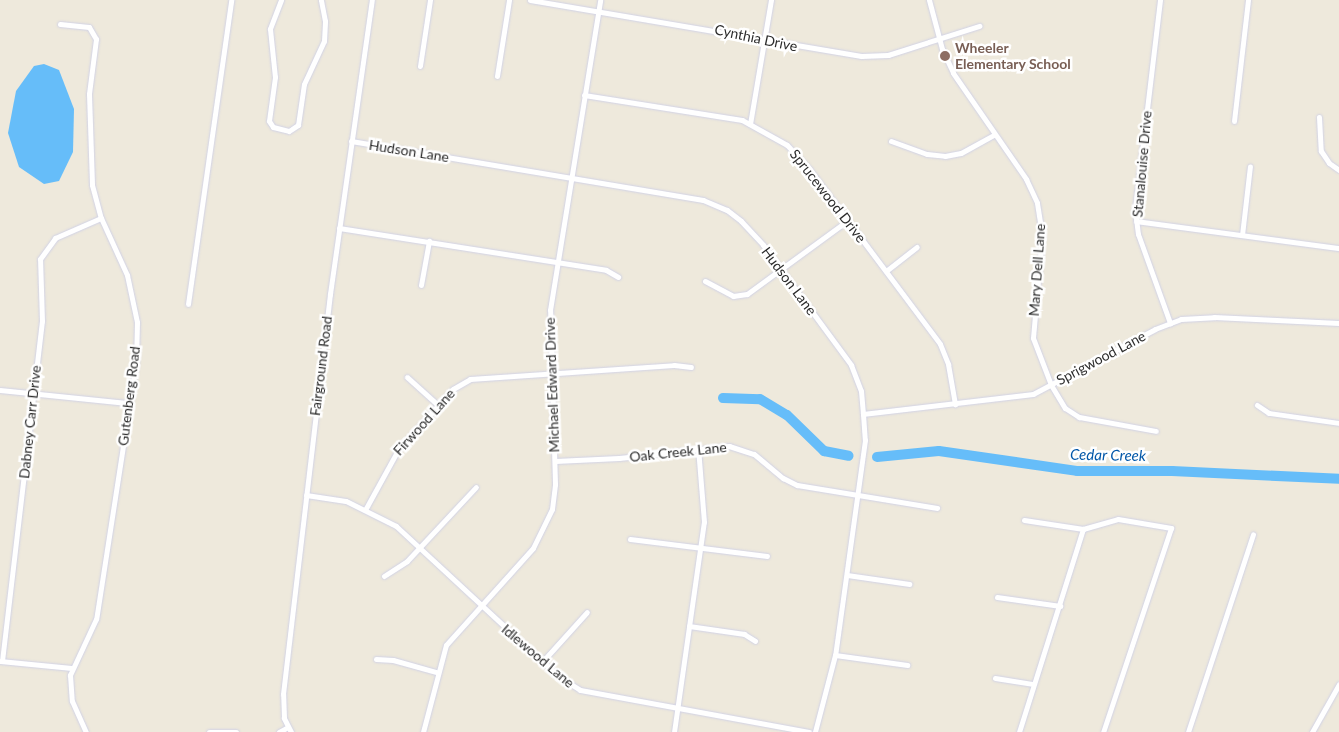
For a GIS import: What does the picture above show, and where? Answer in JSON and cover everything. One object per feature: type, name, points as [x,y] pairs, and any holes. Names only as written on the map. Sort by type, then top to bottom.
[{"type":"street","points":[[188,304],[231,0]]},
{"type":"street","points":[[281,0],[270,29],[275,77],[269,122],[273,128],[289,131],[298,125],[304,84],[324,41],[325,21],[322,0]]},
{"type":"street","name":"Fairground Road","points":[[290,730],[283,712],[283,694],[339,228],[372,0]]},
{"type":"street","points":[[420,66],[430,0]]},
{"type":"street","points":[[497,76],[509,0]]},
{"type":"street","name":"Cynthia Drive","points":[[530,0],[721,30],[765,42],[868,57],[888,55],[979,26]]},
{"type":"street","name":"Michael Edward Drive","points":[[423,732],[436,672],[446,645],[538,540],[552,509],[555,461],[550,310],[600,0]]},
{"type":"street","points":[[750,124],[771,0]]},
{"type":"street","name":"Mary Dell Lane","points":[[929,0],[938,38],[957,81],[993,135],[1026,179],[1040,215],[1042,236],[1033,338],[1051,385],[1066,408],[1079,418],[1156,431]]},
{"type":"street","name":"Stanalouise Drive","points":[[1160,0],[1136,222],[1138,234],[1170,323]]},
{"type":"street","points":[[1234,121],[1248,0]]},
{"type":"street","name":"Gutenberg Road","points":[[60,24],[88,27],[96,39],[89,94],[92,185],[101,218],[127,275],[134,302],[136,350],[96,619],[72,668],[72,701],[86,732]]},
{"type":"street","name":"Sprucewood Drive","points":[[584,95],[750,124],[788,145],[848,220],[943,350],[955,404]]},
{"type":"street","points":[[1319,116],[1321,151],[1329,163],[1339,170]]},
{"type":"street","points":[[892,141],[927,154],[945,156],[961,154],[993,135]]},
{"type":"street","name":"Hudson Lane","points":[[351,141],[692,197],[715,204],[748,227],[782,270],[851,365],[859,386],[865,440],[835,655],[815,732]]},
{"type":"street","points":[[1242,235],[1250,166]]},
{"type":"street","name":"Dabney Carr Drive","points":[[1,661],[42,321],[40,259],[55,238],[101,218]]},
{"type":"street","points":[[705,281],[726,293],[742,296],[782,270],[848,220]]},
{"type":"street","points":[[1136,222],[1339,248]]},
{"type":"street","points":[[339,228],[606,270],[618,277]]},
{"type":"street","points":[[422,286],[429,241]]},
{"type":"street","points":[[886,271],[917,247]]},
{"type":"street","name":"Sprigwood Lane","points":[[863,414],[1016,398],[1051,385],[1170,323],[1198,317],[1339,322]]},
{"type":"street","name":"Firwood Lane","points":[[365,510],[392,459],[438,405],[460,384],[478,376],[674,365],[691,367]]},
{"type":"street","points":[[407,376],[438,405]]},
{"type":"street","points":[[0,390],[129,403]]},
{"type":"street","points":[[1257,405],[1269,413],[1339,423]]},
{"type":"street","points":[[674,732],[701,547],[704,504],[698,448]]},
{"type":"street","name":"Oak Creek Lane","points":[[555,461],[619,458],[698,448],[739,448],[797,485],[937,508]]},
{"type":"street","points":[[384,576],[397,570],[476,488]]},
{"type":"street","name":"Idlewood Lane","points":[[306,495],[336,498],[396,526],[542,662],[566,682],[588,693],[809,732]]},
{"type":"street","points":[[1024,520],[1084,529],[1118,519],[1171,528],[1103,732]]},
{"type":"street","points":[[1019,732],[1084,529]]},
{"type":"street","points":[[1188,732],[1253,534]]},
{"type":"street","points":[[630,539],[767,556]]},
{"type":"street","points":[[847,575],[909,584]]},
{"type":"street","points":[[997,597],[1060,606]]},
{"type":"street","points":[[542,662],[587,612]]},
{"type":"street","points":[[689,626],[744,634],[755,641]]},
{"type":"street","points":[[835,655],[907,665]]},
{"type":"street","points":[[376,659],[393,660],[436,672]]},
{"type":"street","points":[[1,661],[72,668]]},
{"type":"street","points":[[995,678],[1034,684]]},
{"type":"street","points":[[1312,732],[1339,684]]},
{"type":"street","points":[[279,732],[290,730]]},
{"type":"street","points":[[209,732],[236,732]]},
{"type":"water","points":[[44,64],[59,70],[74,109],[73,152],[59,181],[44,184],[19,167],[8,133],[16,91],[34,66]]},
{"type":"waterway","name":"Cedar Creek","points":[[723,398],[760,399],[787,415],[824,451],[849,456]]},
{"type":"waterway","name":"Cedar Creek","points":[[877,457],[939,451],[1077,471],[1172,471],[1339,479]]},
{"type":"place","name":"Wheeler Elementary School","points":[[945,56]]}]
